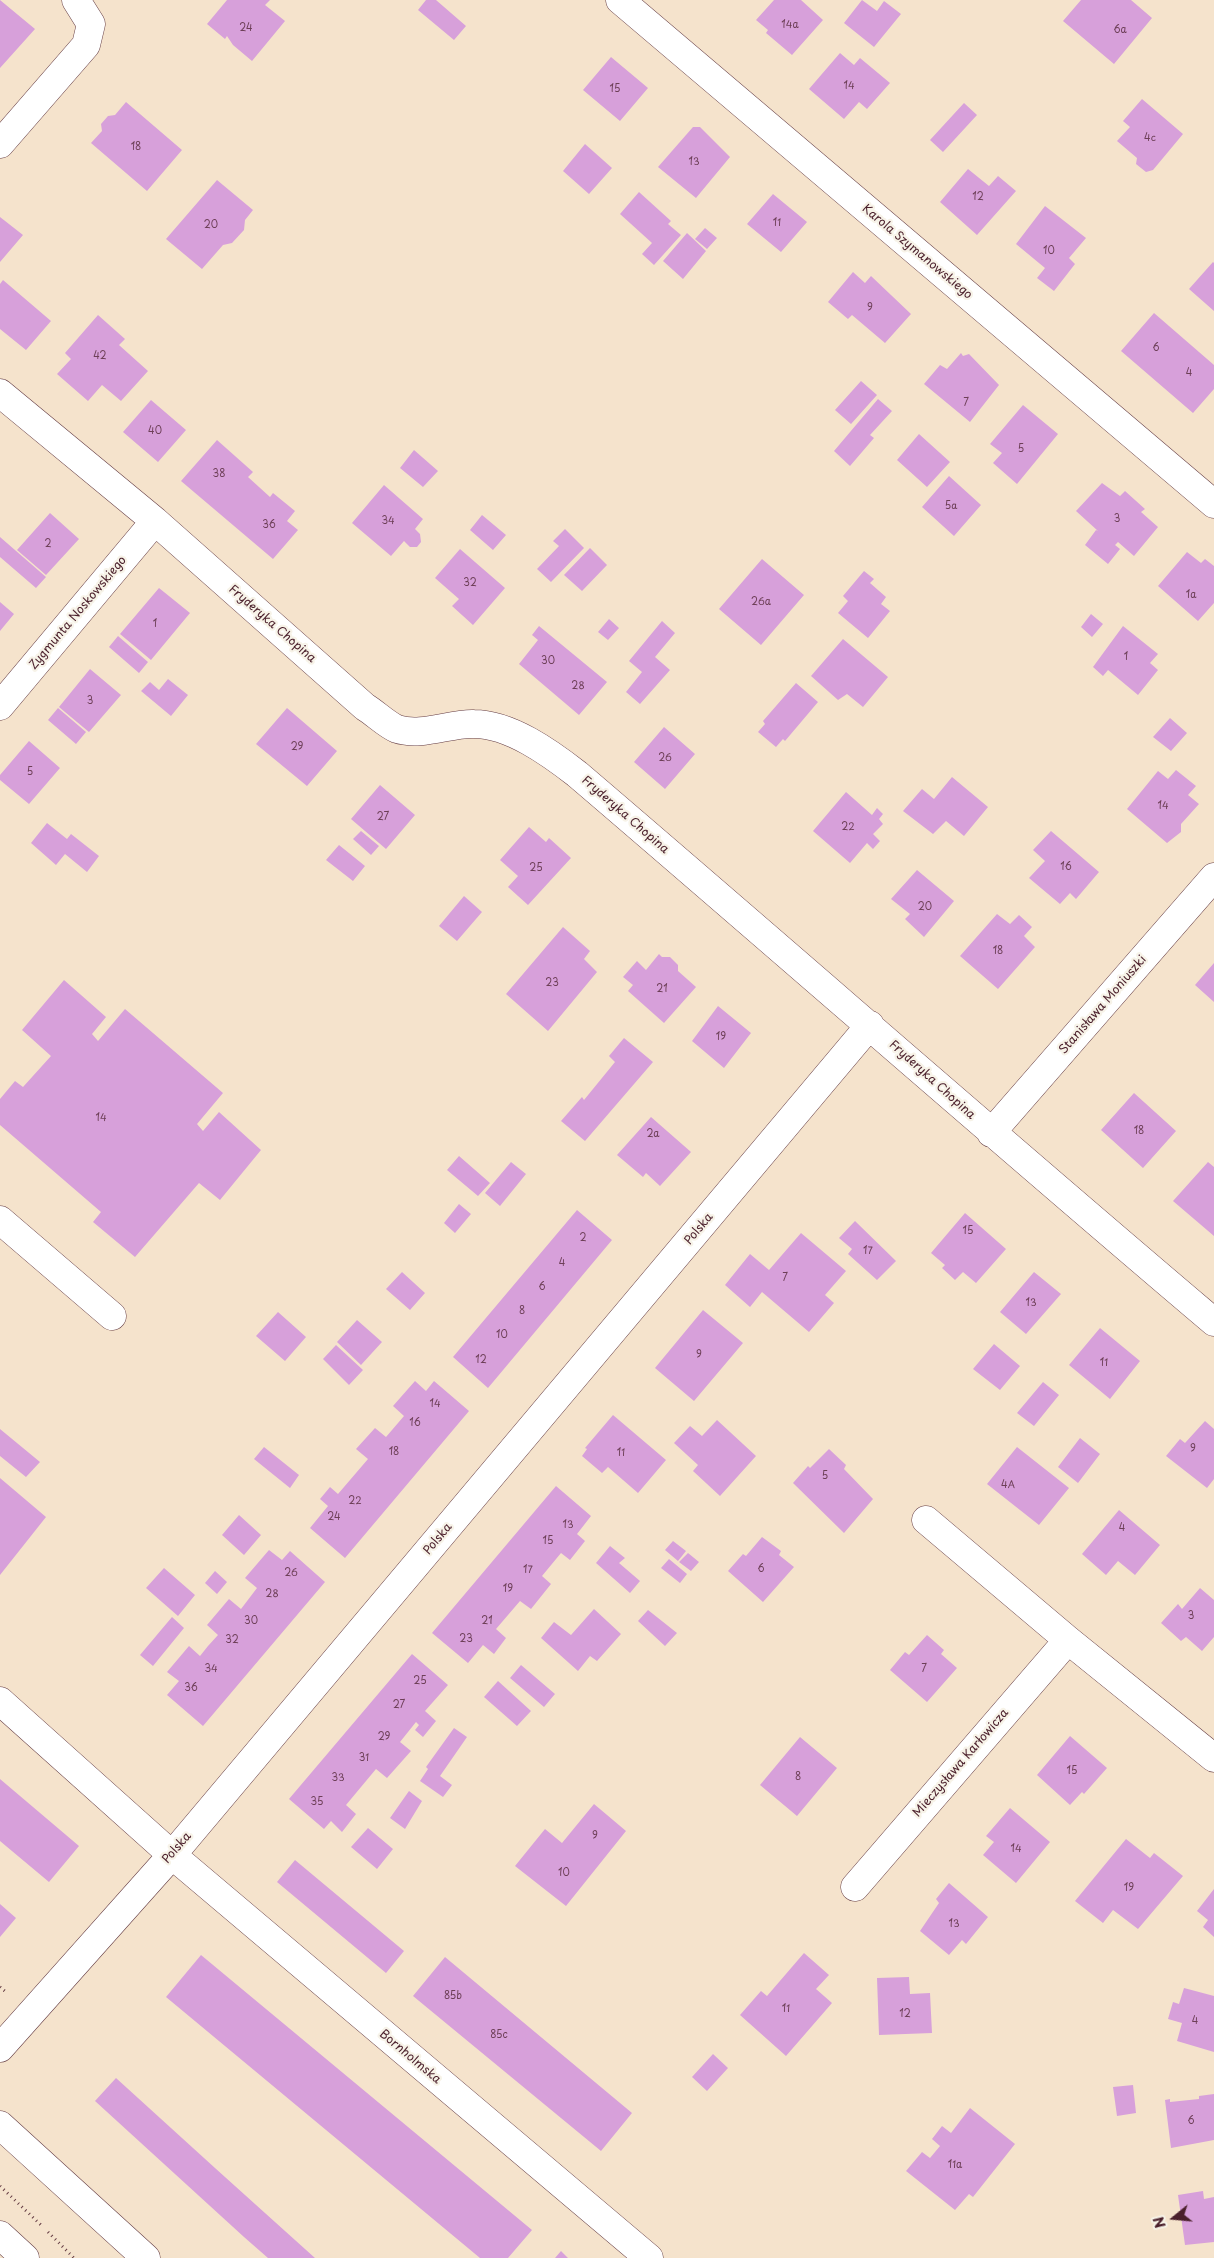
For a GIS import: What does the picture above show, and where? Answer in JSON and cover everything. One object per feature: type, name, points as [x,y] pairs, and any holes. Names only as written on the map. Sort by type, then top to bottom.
[{"type":"street","points":[[0,144],[86,45],[91,24],[76,0]]},
{"type":"street","name":"Karola Szymanowskiego","points":[[620,0],[1214,504]]},
{"type":"street","name":"Fryderyka Chopina","points":[[0,393],[155,521],[366,707],[397,729],[423,730],[475,724],[499,729],[544,748],[577,774],[870,1025],[992,1133],[1214,1322]]},
{"type":"street","name":"Zygmunta Noskowskiego","points":[[0,706],[155,521]]},
{"type":"street","name":"Stanisława Moniuszki","points":[[992,1133],[1214,877]]},
{"type":"street","name":"Polska","points":[[0,2048],[172,1855],[870,1025]]},
{"type":"street","points":[[0,1220],[112,1316]]},
{"type":"street","points":[[926,1520],[1068,1640],[1214,1758]]},
{"type":"street","name":"Mieczysława Karłowicza","points":[[855,1887],[1068,1640]]},
{"type":"street","name":"Bornholmska","points":[[0,1701],[172,1855],[649,2258]]},
{"type":"street","points":[[0,2125],[146,2258]]},
{"type":"street","points":[[0,2235],[25,2258]]},
{"type":"path","points":[[0,2186],[74,2258]]},
{"type":"building","points":[[0,0],[35,29],[0,68]]},
{"type":"building","points":[[227,0],[270,0],[265,5],[285,21],[252,61],[233,45],[227,36],[225,39],[207,24]]},
{"type":"building","points":[[426,0],[436,0],[466,26],[454,40],[418,10]]},
{"type":"building","points":[[774,0],[801,0],[823,20],[792,55],[766,33],[768,30],[756,20]]},
{"type":"building","points":[[862,0],[877,11],[884,1],[901,14],[874,47],[844,23]]},
{"type":"building","points":[[1081,0],[1131,0],[1152,18],[1114,64],[1063,21]]},
{"type":"building","points":[[840,53],[854,65],[860,58],[890,83],[867,109],[859,102],[844,119],[809,89]]},
{"type":"building","points":[[611,57],[648,88],[620,121],[583,90]]},
{"type":"building","points":[[1142,99],[1183,134],[1153,170],[1146,172],[1136,164],[1137,158],[1117,141],[1130,127],[1123,121]]},
{"type":"building","points":[[126,102],[182,150],[147,191],[91,143],[102,131],[101,124],[108,116],[115,115]]},
{"type":"building","points":[[964,103],[977,115],[943,152],[930,140]]},
{"type":"building","points":[[693,127],[700,127],[730,157],[696,198],[658,167]]},
{"type":"building","points":[[585,144],[612,168],[589,194],[563,171]]},
{"type":"building","points":[[968,169],[989,186],[998,176],[1016,191],[977,235],[940,202]]},
{"type":"building","points":[[217,180],[253,210],[245,220],[244,230],[232,243],[223,245],[202,269],[166,239]]},
{"type":"building","points":[[639,192],[671,221],[668,224],[681,235],[654,265],[642,254],[652,243],[620,214]]},
{"type":"building","points":[[773,194],[807,222],[781,252],[747,224]]},
{"type":"building","points":[[1045,206],[1086,238],[1069,258],[1075,264],[1054,291],[1037,278],[1045,268],[1016,244]]},
{"type":"building","points":[[0,217],[23,235],[0,262]]},
{"type":"building","points":[[705,228],[717,238],[707,249],[695,239]]},
{"type":"building","points":[[687,233],[706,251],[683,279],[663,261]]},
{"type":"building","points":[[1214,263],[1214,311],[1189,289]]},
{"type":"building","points":[[853,272],[865,283],[871,276],[911,314],[885,343],[852,315],[848,319],[828,302]]},
{"type":"building","points":[[3,280],[51,321],[26,350],[0,329],[0,284]]},
{"type":"building","points":[[1154,313],[1214,365],[1214,389],[1193,413],[1121,351]]},
{"type":"building","points":[[98,315],[125,339],[119,345],[148,371],[121,401],[102,385],[88,401],[57,374],[71,359],[65,353]]},
{"type":"building","points":[[961,353],[963,356],[969,354],[999,385],[970,422],[924,384],[940,365],[947,369]]},
{"type":"building","points":[[861,381],[877,395],[851,424],[835,410]]},
{"type":"building","points":[[878,399],[892,411],[870,435],[874,438],[850,466],[834,451]]},
{"type":"building","points":[[151,400],[186,430],[158,462],[123,432]]},
{"type":"building","points":[[1023,405],[1058,434],[1017,484],[993,463],[1002,453],[990,444]]},
{"type":"building","points":[[919,434],[950,462],[927,487],[897,460]]},
{"type":"building","points":[[217,440],[253,472],[248,477],[270,497],[273,493],[295,511],[287,521],[298,530],[273,559],[181,481]]},
{"type":"building","points":[[414,450],[438,471],[423,487],[400,468]]},
{"type":"building","points":[[949,476],[981,505],[954,536],[922,507]]},
{"type":"building","points":[[1102,483],[1120,496],[1125,491],[1145,509],[1141,512],[1158,527],[1134,556],[1118,542],[1115,545],[1120,549],[1108,564],[1085,545],[1096,530],[1098,531],[1076,511]]},
{"type":"building","points":[[384,485],[423,519],[415,529],[420,534],[421,542],[417,547],[410,547],[404,541],[391,556],[352,523]]},
{"type":"building","points":[[50,513],[79,539],[46,575],[17,550]]},
{"type":"building","points":[[482,515],[506,535],[493,550],[470,530]]},
{"type":"building","points":[[565,529],[584,548],[551,582],[537,569],[559,546],[553,541]]},
{"type":"building","points":[[0,537],[46,577],[36,588],[0,557]]},
{"type":"building","points":[[590,548],[607,565],[582,591],[564,575]]},
{"type":"building","points":[[460,549],[505,588],[473,625],[452,606],[459,599],[435,578]]},
{"type":"building","points":[[1187,552],[1201,563],[1205,559],[1214,566],[1214,603],[1198,621],[1158,586]]},
{"type":"building","points":[[762,559],[804,595],[761,645],[719,609]]},
{"type":"building","points":[[864,571],[874,579],[870,583],[886,597],[881,604],[890,611],[868,638],[838,613],[848,601],[843,596]]},
{"type":"building","points":[[159,588],[190,613],[151,660],[120,634]]},
{"type":"building","points":[[0,602],[14,614],[0,631]]},
{"type":"building","points":[[1091,614],[1103,624],[1092,637],[1081,627]]},
{"type":"building","points":[[609,619],[619,628],[608,640],[598,632]]},
{"type":"building","points":[[662,621],[675,633],[655,657],[670,670],[640,704],[626,692],[642,672],[629,661]]},
{"type":"building","points":[[539,626],[607,682],[579,715],[519,664],[538,640],[532,635]]},
{"type":"building","points":[[1123,626],[1158,654],[1150,663],[1158,670],[1138,695],[1108,670],[1103,676],[1093,667]]},
{"type":"building","points":[[118,636],[148,662],[139,673],[109,647]]},
{"type":"building","points":[[843,639],[888,677],[863,707],[847,694],[838,700],[811,676]]},
{"type":"building","points":[[90,669],[121,695],[89,732],[59,707]]},
{"type":"building","points":[[168,679],[188,695],[171,716],[141,691],[150,682],[159,690]]},
{"type":"building","points":[[796,683],[818,702],[785,741],[783,739],[776,747],[758,732],[765,724],[763,721]]},
{"type":"building","points":[[58,708],[86,732],[76,744],[48,720]]},
{"type":"building","points":[[287,708],[337,751],[307,786],[256,744]]},
{"type":"building","points":[[1170,718],[1187,733],[1171,751],[1153,737]]},
{"type":"building","points":[[664,727],[695,754],[665,789],[634,762]]},
{"type":"building","points":[[29,741],[60,768],[29,804],[0,780],[0,775]]},
{"type":"building","points":[[1176,770],[1196,786],[1188,795],[1199,804],[1181,824],[1181,832],[1167,843],[1127,809],[1158,771],[1168,779]]},
{"type":"building","points":[[952,777],[988,807],[964,836],[946,821],[933,834],[903,811],[922,789],[934,799]]},
{"type":"building","points":[[380,785],[415,815],[386,849],[351,819]]},
{"type":"building","points":[[846,792],[872,815],[877,808],[883,814],[879,819],[883,824],[873,834],[880,841],[873,849],[867,843],[850,863],[813,831]]},
{"type":"building","points":[[47,823],[67,839],[71,834],[99,856],[87,872],[65,854],[56,865],[31,843]]},
{"type":"building","points":[[529,827],[546,842],[549,838],[571,858],[528,905],[508,887],[518,876],[500,860]]},
{"type":"building","points":[[361,831],[379,846],[371,855],[353,839]]},
{"type":"building","points":[[1051,831],[1099,872],[1076,899],[1070,893],[1060,904],[1029,878],[1045,861],[1033,850]]},
{"type":"building","points":[[339,845],[365,866],[353,881],[326,860]]},
{"type":"building","points":[[917,870],[954,901],[924,937],[905,919],[910,914],[891,899]]},
{"type":"building","points":[[464,896],[482,912],[457,941],[439,926]]},
{"type":"building","points":[[997,914],[1010,924],[1019,915],[1032,927],[1024,936],[1035,947],[998,989],[960,956]]},
{"type":"building","points":[[563,927],[590,951],[584,959],[597,972],[548,1031],[506,994]]},
{"type":"building","points":[[659,954],[662,957],[670,957],[678,965],[678,971],[696,987],[664,1023],[628,991],[633,985],[623,977],[637,961],[646,970]]},
{"type":"building","points":[[1214,963],[1214,1002],[1195,985]]},
{"type":"building","points":[[64,980],[106,1017],[92,1034],[98,1041],[125,1009],[223,1093],[197,1124],[203,1131],[219,1112],[261,1150],[220,1200],[199,1183],[135,1257],[93,1222],[101,1212],[0,1125],[0,1099],[15,1081],[23,1087],[51,1056],[22,1030]]},
{"type":"building","points":[[718,1006],[751,1033],[724,1068],[692,1041]]},
{"type":"building","points":[[624,1038],[653,1062],[585,1141],[561,1121],[582,1097],[584,1100],[615,1062],[609,1056]]},
{"type":"building","points":[[1134,1093],[1176,1131],[1143,1168],[1101,1130]]},
{"type":"building","points":[[651,1117],[691,1152],[660,1186],[646,1173],[643,1177],[617,1155]]},
{"type":"building","points":[[459,1156],[490,1183],[478,1196],[447,1170]]},
{"type":"building","points":[[511,1162],[526,1174],[500,1206],[485,1193]]},
{"type":"building","points":[[1208,1162],[1214,1167],[1214,1236],[1173,1201]]},
{"type":"building","points":[[459,1204],[471,1214],[455,1233],[444,1223]]},
{"type":"building","points":[[577,1210],[612,1240],[488,1388],[453,1357]]},
{"type":"building","points":[[965,1213],[1006,1249],[976,1283],[963,1272],[955,1280],[942,1268],[945,1265],[931,1253]]},
{"type":"building","points":[[855,1221],[896,1261],[877,1280],[848,1254],[852,1249],[839,1238]]},
{"type":"building","points":[[801,1233],[846,1271],[825,1295],[834,1303],[809,1332],[762,1292],[750,1307],[725,1285],[750,1254],[769,1270]]},
{"type":"building","points":[[402,1272],[425,1293],[410,1310],[386,1289]]},
{"type":"building","points":[[1034,1272],[1061,1294],[1026,1334],[1000,1312]]},
{"type":"building","points":[[703,1310],[743,1343],[694,1401],[655,1368]]},
{"type":"building","points":[[278,1312],[306,1337],[285,1361],[256,1336]]},
{"type":"building","points":[[357,1320],[382,1342],[361,1365],[337,1342]]},
{"type":"building","points":[[1100,1328],[1140,1361],[1110,1399],[1069,1365]]},
{"type":"building","points":[[994,1344],[1020,1366],[1000,1390],[973,1369]]},
{"type":"building","points":[[336,1345],[363,1370],[349,1385],[323,1359]]},
{"type":"building","points":[[415,1381],[426,1391],[434,1381],[469,1411],[345,1558],[310,1528],[328,1506],[320,1499],[330,1487],[338,1494],[368,1459],[356,1449],[375,1428],[386,1437],[404,1416],[393,1406]]},
{"type":"building","points":[[1043,1382],[1059,1395],[1034,1426],[1017,1413]]},
{"type":"building","points":[[613,1415],[666,1460],[638,1493],[608,1467],[602,1473],[582,1456],[587,1449],[585,1448]]},
{"type":"building","points":[[717,1420],[756,1456],[720,1496],[693,1471],[698,1465],[674,1443],[690,1426],[702,1436]]},
{"type":"building","points":[[1205,1421],[1214,1429],[1214,1479],[1207,1488],[1166,1456],[1180,1439],[1185,1443]]},
{"type":"building","points":[[0,1429],[40,1462],[26,1477],[0,1456]]},
{"type":"building","points":[[1080,1438],[1100,1454],[1078,1483],[1058,1467]]},
{"type":"building","points":[[264,1447],[299,1475],[290,1488],[254,1459]]},
{"type":"building","points":[[1017,1447],[1069,1488],[1039,1525],[987,1484]]},
{"type":"building","points":[[829,1449],[846,1465],[844,1469],[873,1499],[844,1533],[793,1483],[808,1466],[810,1468]]},
{"type":"building","points":[[0,1478],[46,1517],[0,1575]]},
{"type":"building","points":[[556,1486],[591,1516],[577,1534],[585,1541],[570,1560],[561,1553],[542,1576],[551,1584],[531,1609],[520,1601],[496,1629],[506,1638],[494,1654],[483,1645],[468,1663],[432,1633]]},
{"type":"building","points":[[1119,1510],[1160,1545],[1135,1575],[1118,1561],[1106,1575],[1082,1554]]},
{"type":"building","points":[[239,1515],[261,1535],[244,1555],[222,1535]]},
{"type":"building","points":[[762,1537],[781,1551],[779,1555],[794,1567],[763,1602],[728,1571],[743,1554],[746,1556]]},
{"type":"building","points":[[673,1541],[686,1551],[678,1561],[665,1550]]},
{"type":"building","points":[[610,1546],[625,1558],[619,1563],[640,1581],[630,1593],[596,1563]]},
{"type":"building","points":[[269,1550],[282,1560],[290,1551],[325,1582],[203,1726],[167,1695],[179,1681],[167,1672],[189,1646],[200,1656],[218,1635],[207,1625],[229,1599],[241,1609],[257,1588],[245,1578]]},
{"type":"building","points":[[688,1553],[699,1562],[691,1571],[679,1562]]},
{"type":"building","points":[[669,1559],[687,1574],[680,1583],[661,1568]]},
{"type":"building","points":[[164,1568],[195,1595],[178,1616],[146,1588]]},
{"type":"building","points":[[215,1571],[227,1582],[217,1594],[205,1583]]},
{"type":"building","points":[[1200,1588],[1214,1600],[1214,1637],[1202,1651],[1186,1637],[1181,1641],[1161,1623],[1178,1604],[1182,1609]]},
{"type":"building","points":[[594,1609],[621,1634],[597,1661],[590,1656],[578,1671],[541,1638],[554,1622],[571,1635]]},
{"type":"building","points":[[648,1610],[677,1633],[665,1646],[638,1621]]},
{"type":"building","points":[[172,1617],[184,1628],[153,1666],[140,1655]]},
{"type":"building","points":[[927,1635],[944,1650],[941,1654],[957,1668],[927,1702],[890,1670],[905,1652],[909,1655]]},
{"type":"building","points":[[412,1654],[448,1685],[425,1711],[436,1721],[423,1737],[415,1730],[419,1725],[416,1722],[400,1742],[411,1751],[387,1778],[376,1769],[346,1805],[356,1814],[342,1832],[331,1821],[324,1829],[289,1799]]},
{"type":"building","points":[[521,1665],[555,1694],[544,1707],[510,1678]]},
{"type":"building","points":[[498,1681],[531,1711],[517,1726],[484,1697]]},
{"type":"building","points":[[454,1728],[467,1737],[440,1776],[452,1785],[443,1797],[420,1781],[428,1769],[426,1767]]},
{"type":"building","points":[[1070,1736],[1107,1768],[1084,1794],[1082,1792],[1070,1805],[1037,1775]]},
{"type":"building","points":[[800,1737],[837,1768],[797,1816],[760,1785]]},
{"type":"building","points":[[0,1779],[79,1846],[49,1882],[0,1841]]},
{"type":"building","points":[[409,1791],[422,1801],[405,1829],[390,1818]]},
{"type":"building","points":[[594,1804],[626,1831],[566,1906],[515,1866],[545,1829],[562,1843]]},
{"type":"building","points":[[1010,1808],[1050,1842],[1016,1883],[983,1855],[994,1842],[986,1836]]},
{"type":"building","points":[[368,1828],[393,1849],[377,1869],[351,1847]]},
{"type":"building","points":[[1126,1839],[1150,1858],[1154,1853],[1183,1876],[1138,1929],[1113,1910],[1103,1923],[1075,1901]]},
{"type":"building","points":[[295,1860],[404,1951],[386,1973],[277,1882]]},
{"type":"building","points":[[949,1883],[988,1917],[966,1944],[962,1940],[949,1955],[920,1931],[939,1903],[936,1899]]},
{"type":"building","points":[[1214,1889],[1214,1937],[1203,1927],[1208,1920],[1197,1911]]},
{"type":"building","points":[[0,1904],[16,1918],[0,1937]]},
{"type":"building","points":[[804,1953],[829,1975],[816,1989],[832,2003],[786,2056],[740,2015],[761,1991],[767,1996]]},
{"type":"building","points":[[201,1955],[532,2230],[508,2258],[480,2258],[166,1997]]},
{"type":"building","points":[[445,1957],[632,2113],[601,2151],[413,1996]]},
{"type":"building","points":[[909,1977],[910,1994],[930,1993],[932,2033],[879,2035],[877,1978]]},
{"type":"building","points":[[1184,1988],[1214,1996],[1214,2052],[1177,2041],[1182,2023],[1168,2019],[1173,2002],[1179,2004]]},
{"type":"building","points":[[713,2054],[728,2068],[707,2091],[692,2077]]},
{"type":"building","points":[[116,2078],[315,2258],[268,2258],[244,2237],[95,2101]]},
{"type":"building","points":[[1133,2085],[1136,2113],[1117,2116],[1113,2087]]},
{"type":"building","points":[[1214,2094],[1214,2140],[1171,2148],[1165,2100],[1170,2099],[1170,2102],[1199,2099],[1199,2096]]},
{"type":"building","points":[[970,2108],[1015,2144],[973,2197],[969,2194],[955,2210],[906,2171],[922,2152],[930,2158],[940,2146],[932,2139],[942,2126],[951,2133]]},
{"type":"building","points":[[1203,2191],[1204,2199],[1214,2197],[1214,2242],[1185,2245],[1178,2195]]},
{"type":"building","points":[[561,2251],[568,2258],[555,2258]]}]
